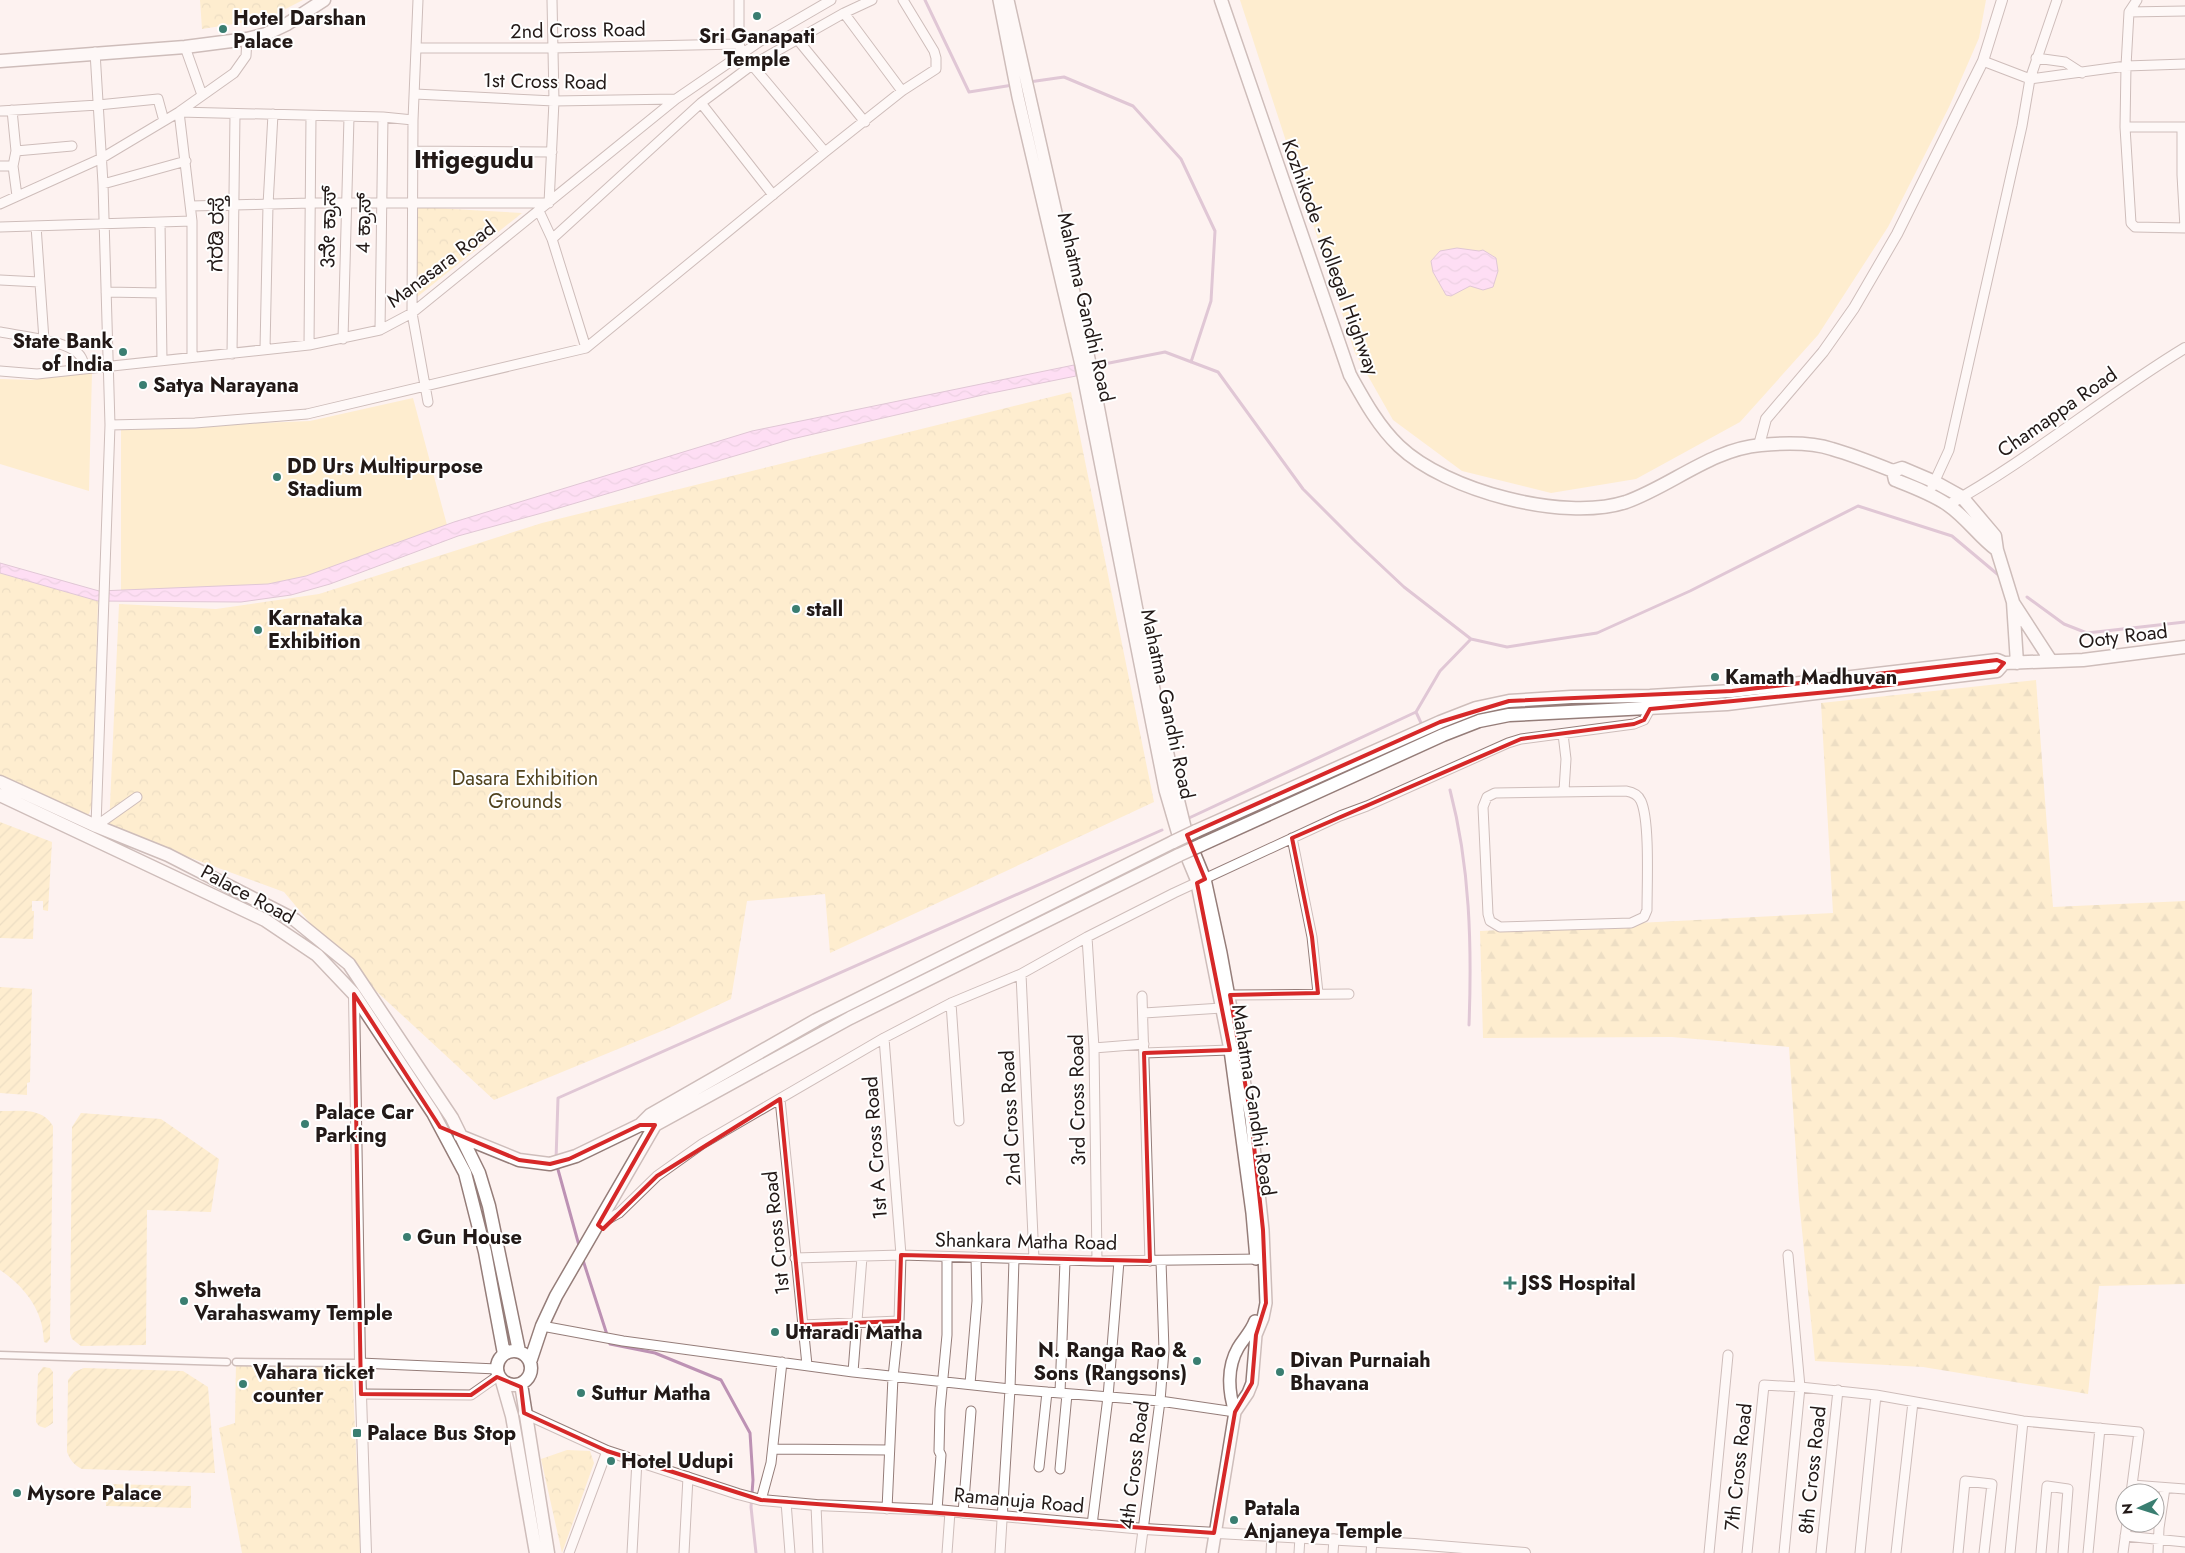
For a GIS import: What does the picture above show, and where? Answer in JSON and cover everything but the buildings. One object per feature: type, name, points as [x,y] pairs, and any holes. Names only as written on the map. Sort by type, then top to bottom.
[{"type":"main road","points":[[0,61],[95,52],[185,47],[247,39],[266,34],[287,24],[324,0]]},
{"type":"main road","name":"Mahatma Gandhi Road","points":[[999,0],[1088,378],[1165,790],[1178,838],[1201,881],[1230,996],[1251,1118],[1263,1230],[1259,1303],[1256,1319],[1252,1330],[1238,1349],[1232,1363],[1229,1395],[1235,1412]]},
{"type":"main road","name":"Mahatma Gandhi Road","points":[[1008,0],[1019,80]]},
{"type":"main road","name":"Kozhikode - Kollegal Highway","points":[[1221,0],[1350,375],[1376,420],[1400,447],[1430,468],[1464,485],[1498,496],[1577,509],[1603,508],[1626,502],[1720,456],[1759,445],[1797,444],[1831,448],[1893,471],[1902,468],[1962,497],[1995,536],[1997,550],[2013,602],[2017,663]]},
{"type":"main road","name":"Kozhikode - Kollegal Highway","points":[[1893,471],[1895,480],[1948,505],[1968,522],[1985,542],[1997,550]]},
{"type":"main road","name":"Kozhikode - Kollegal Highway","points":[[2013,602],[2052,661]]},
{"type":"main road","name":"Ooty Road","points":[[653,1120],[816,1020],[1196,831],[1440,722],[1476,708],[1509,701],[1732,691],[1997,660],[2004,663],[2066,661],[2185,647]]},
{"type":"main road","points":[[460,1136],[519,1160],[543,1164],[569,1159],[653,1120],[850,1018],[1179,855],[1400,754],[1479,721],[1509,715],[1727,704],[1996,671],[2004,663]]},
{"type":"main road","points":[[0,782],[96,826],[177,859],[295,920],[349,964],[447,1110],[479,1173],[489,1206],[519,1352]]},
{"type":"main road","name":"Palace Road","points":[[0,795],[265,920],[317,955],[354,994],[428,1106],[465,1173],[485,1252],[504,1354]]},
{"type":"main road","name":"Mahatma Gandhi Road","points":[[1201,881],[1230,1050],[1266,1303],[1256,1336],[1252,1383],[1248,1393],[1235,1412],[1212,1553]]},
{"type":"main road","points":[[499,1375],[514,1386],[521,1384],[530,1375],[530,1362],[542,1326],[556,1296],[599,1224],[653,1120]]},
{"type":"main road","points":[[530,1362],[526,1355],[511,1351],[504,1354],[497,1363],[512,1416],[536,1553]]},
{"type":"main road","points":[[521,1384],[524,1413],[548,1553]]},
{"type":"street","points":[[418,0],[418,48],[413,120],[412,313],[428,402]]},
{"type":"street","points":[[191,206],[268,205],[311,202],[380,204],[549,203],[554,101],[552,0]]},
{"type":"street","points":[[739,0],[741,48],[752,65],[825,152]]},
{"type":"street","name":"Manasara Road","points":[[0,372],[37,374],[108,365],[232,354],[309,345],[380,330],[412,313],[741,48],[831,0]]},
{"type":"street","points":[[552,239],[701,103],[752,65],[844,13],[872,0]]},
{"type":"street","points":[[110,425],[195,423],[307,414],[586,348],[825,152],[902,91],[936,69],[937,64],[934,51],[903,0]]},
{"type":"street","points":[[1759,445],[1766,419],[1823,352],[1854,308],[1897,234],[1983,61],[2002,0]]},
{"type":"street","points":[[1928,494],[1949,450],[2022,126],[2030,79],[2057,0]]},
{"type":"street","points":[[2125,126],[2183,127],[2185,228],[2135,227],[2131,225],[2126,174],[2125,126],[2126,66],[2129,12],[2137,0]]},
{"type":"street","points":[[2129,12],[2185,12]]},
{"type":"street","points":[[844,13],[902,91]]},
{"type":"street","points":[[0,204],[102,158],[179,112],[234,72],[246,56],[247,39]]},
{"type":"street","points":[[798,39],[865,122]]},
{"type":"street","points":[[185,47],[202,95]]},
{"type":"street","name":"2nd Cross Road","points":[[418,48],[741,48]]},
{"type":"street","points":[[95,52],[102,158],[110,425],[96,826]]},
{"type":"street","points":[[2036,58],[2065,62],[2082,72]]},
{"type":"street","points":[[1983,61],[2030,79],[2126,66],[2185,64]]},
{"type":"street","name":"1st Cross Road","points":[[415,94],[554,101],[676,99]]},
{"type":"street","points":[[0,111],[158,99],[164,121]]},
{"type":"street","points":[[701,103],[773,195]]},
{"type":"street","points":[[12,110],[16,151],[13,166],[17,196]]},
{"type":"street","points":[[179,112],[382,117],[413,120]]},
{"type":"street","points":[[179,112],[192,221],[192,357]]},
{"type":"street","name":"ಗರಡಿ ರಸ್ತೆ","points":[[232,354],[235,114]]},
{"type":"street","points":[[265,349],[268,205],[273,114]]},
{"type":"street","points":[[309,345],[311,116]]},
{"type":"street","name":"3ನೆೇ ಕ್ರಾಸ್","points":[[343,339],[349,117]]},
{"type":"street","name":"4 ಕ್ರಾಸ್","points":[[380,330],[382,117]]},
{"type":"street","points":[[16,151],[72,146]]},
{"type":"street","points":[[414,151],[552,152]]},
{"type":"street","points":[[103,184],[186,161]]},
{"type":"street","points":[[0,166],[13,166]]},
{"type":"street","points":[[539,211],[552,239],[586,348]]},
{"type":"street","points":[[0,227],[104,222],[192,221]]},
{"type":"street","points":[[160,222],[162,360]]},
{"type":"street","points":[[36,226],[44,340]]},
{"type":"street","points":[[0,280],[39,282]]},
{"type":"street","points":[[106,292],[161,292]]},
{"type":"street","points":[[0,332],[44,340],[68,347],[81,356],[85,368]]},
{"type":"street","name":"Chamappa Road","points":[[1948,505],[2053,439],[2144,373],[2185,348]]},
{"type":"street","points":[[599,1224],[619,1214],[657,1176],[702,1144],[884,1038],[952,1003],[1021,974],[1087,937],[1292,838],[1508,743],[1634,724],[1644,720],[1650,709]]},
{"type":"street","points":[[1563,734],[1566,759],[1564,791]]},
{"type":"street","points":[[1564,791],[1626,791],[1637,795],[1642,801],[1646,824],[1647,910],[1644,917],[1632,923],[1495,926],[1490,921],[1488,914],[1483,807],[1485,800],[1495,793],[1564,791]]},
{"type":"street","points":[[96,826],[137,797]]},
{"type":"street","points":[[1292,838],[1312,937],[1318,993]]},
{"type":"street","name":"3rd Cross Road","points":[[1087,937],[1094,1048],[1097,1262]]},
{"type":"street","name":"2nd Cross Road","points":[[1021,974],[1034,1259]]},
{"type":"street","points":[[1230,996],[1318,993],[1350,994]]},
{"type":"street","points":[[354,994],[360,1363],[366,1553]]},
{"type":"street","points":[[1142,996],[1150,1261]]},
{"type":"street","points":[[952,1003],[959,1121]]},
{"type":"street","points":[[1144,1013],[1222,1008]]},
{"type":"street","name":"1st A Cross Road","points":[[884,1038],[901,1255],[899,1321],[893,1377],[887,1509]]},
{"type":"street","points":[[1094,1048],[1230,1050]]},
{"type":"street","name":"1st Cross Road","points":[[780,1099],[807,1365]]},
{"type":"street","name":"Shankara Matha Road","points":[[795,1258],[901,1255],[1097,1262],[1260,1259]]},
{"type":"street","points":[[1784,1553],[1800,1387],[1788,1255]]},
{"type":"street","points":[[853,1372],[862,1257]]},
{"type":"street","points":[[937,1510],[941,1455],[939,1452],[940,1409],[947,1335],[947,1257]]},
{"type":"street","points":[[970,1384],[976,1319],[976,1257]]},
{"type":"street","points":[[1000,1553],[1010,1389],[1014,1259]]},
{"type":"street","points":[[1060,1470],[1065,1261]]},
{"type":"street","points":[[1092,1525],[1108,1397],[1119,1261]]},
{"type":"street","name":"4th Cross Road","points":[[1140,1553],[1160,1401],[1164,1350],[1161,1261]]},
{"type":"street","points":[[802,1324],[899,1321]]},
{"type":"street","points":[[542,1326],[623,1341],[893,1377],[943,1380],[1063,1394],[1160,1401],[1235,1412]]},
{"type":"street","points":[[0,1355],[227,1362]]},
{"type":"street","points":[[1709,1553],[1728,1355]]},
{"type":"street","points":[[236,1362],[360,1363],[499,1375]]},
{"type":"street","points":[[761,1500],[773,1449],[782,1362]]},
{"type":"street","points":[[361,1394],[471,1395],[499,1375]]},
{"type":"street","name":"7th Cross Road","points":[[1747,1553],[1764,1385],[1800,1387]]},
{"type":"street","points":[[1800,1387],[1876,1395],[2023,1421],[2139,1432],[2133,1483]]},
{"type":"street","name":"8th Cross Road","points":[[1821,1553],[1838,1390]]},
{"type":"street","points":[[1040,1466],[1047,1392]]},
{"type":"street","points":[[1860,1553],[1876,1395]]},
{"type":"street","points":[[1896,1553],[1913,1402]]},
{"type":"street","points":[[963,1513],[971,1411]]},
{"type":"street","name":"Ramanuja Road","points":[[524,1413],[607,1451],[761,1500],[816,1505],[937,1510],[1144,1529],[1372,1541],[1414,1548],[1525,1553]]},
{"type":"street","points":[[2010,1553],[2023,1421]]},
{"type":"street","points":[[2088,1553],[2100,1428]]},
{"type":"street","points":[[773,1449],[889,1450]]},
{"type":"street","points":[[569,1553],[607,1451]]},
{"type":"street","points":[[632,1553],[637,1460]]},
{"type":"street","points":[[684,1553],[688,1477]]},
{"type":"street","points":[[1958,1553],[1965,1481],[1992,1484],[1984,1553]]},
{"type":"street","points":[[2041,1553],[2047,1486],[2068,1489],[2063,1553]]},
{"type":"street","points":[[2165,1488],[2185,1490]]},
{"type":"street","points":[[786,1502],[790,1553]]},
{"type":"street","points":[[816,1505],[818,1553]]},
{"type":"street","points":[[947,1553],[950,1512]]},
{"type":"street","points":[[2123,1553],[2125,1533]]},
{"type":"street","points":[[2158,1553],[2159,1533]]},
{"type":"street","points":[[1271,1553],[1272,1535]]},
{"type":"street","points":[[2125,1536],[2185,1542]]},
{"type":"street","points":[[1299,1553],[1300,1537]]},
{"type":"street","points":[[1333,1553],[1334,1539]]},
{"type":"street","points":[[1372,1541],[1372,1553]]},
{"type":"highlighted area","points":[[1997,660],[2004,663],[1997,671],[1849,690],[1650,709],[1644,720],[1634,724],[1521,739],[1292,838],[1312,937],[1318,993],[1230,995],[1251,1118],[1263,1230],[1266,1303],[1256,1335],[1252,1383],[1235,1412],[1214,1533],[761,1500],[607,1451],[524,1413],[521,1387],[497,1377],[471,1395],[361,1394],[354,994],[440,1127],[519,1160],[550,1164],[569,1159],[640,1125],[655,1125],[598,1225],[603,1229],[657,1176],[780,1099],[802,1325],[899,1321],[901,1255],[1150,1261],[1144,1053],[1230,1050],[1197,883],[1205,879],[1187,835],[1440,722],[1509,701],[1732,691]]},
{"type":"green space","points":[[200,0],[303,0],[266,19],[202,29]]},
{"type":"green space","points":[[1240,0],[1986,0],[1979,38],[1949,107],[1888,227],[1818,335],[1740,422],[1636,479],[1551,493],[1462,471],[1393,420],[1355,353]]},
{"type":"green space","points":[[417,207],[522,213],[417,297]]},
{"type":"green space","points":[[92,372],[89,491],[0,464],[0,379],[32,380]]},
{"type":"green space","name":"Dasara Exhibition Grounds","points":[[1071,392],[1154,802],[830,953],[825,894],[747,901],[731,999],[669,1028],[494,1100],[337,955],[284,892],[109,828],[119,604],[216,609],[319,594],[542,523]]},
{"type":"green space","name":"DD Urs Multipurpose Stadium","points":[[413,398],[447,525],[306,576],[268,584],[121,591],[121,429],[310,421]]},
{"type":"green space","points":[[0,573],[98,601],[92,805],[89,814],[79,818],[0,778]]},
{"type":"green space","points":[[2036,680],[2053,907],[2185,901],[2185,1284],[2099,1286],[2088,1394],[1923,1367],[1815,1361],[1799,1200],[1789,1047],[1672,1037],[1483,1038],[1480,931],[1833,913],[1821,703]]},
{"type":"green space","points":[[0,822],[52,842],[48,911],[43,910],[43,901],[32,901],[32,911],[34,911],[33,939],[0,938]]},
{"type":"green space","points":[[0,987],[32,989],[30,1082],[27,1083],[27,1095],[0,1093]]},
{"type":"green space","points":[[0,1111],[30,1111],[43,1116],[53,1126],[50,1339],[47,1343],[44,1342],[43,1329],[35,1306],[20,1286],[0,1270]]},
{"type":"green space","points":[[81,1113],[161,1119],[219,1159],[211,1212],[147,1210],[146,1345],[81,1346],[72,1339],[70,1333],[72,1127]]},
{"type":"green space","points":[[236,1362],[352,1366],[361,1553],[242,1553],[219,1428],[235,1423]]},
{"type":"green space","points":[[43,1367],[50,1368],[53,1372],[53,1423],[45,1428],[39,1426],[36,1422],[38,1374]]},
{"type":"green space","points":[[84,1368],[183,1371],[208,1387],[215,1473],[82,1469],[77,1466],[67,1452],[68,1380],[74,1372]]},
{"type":"green space","points":[[567,1450],[590,1451],[594,1463],[562,1553],[541,1459]]},
{"type":"green space","points":[[106,1484],[191,1486],[191,1508],[106,1506]]},
{"type":"water","points":[[1457,248],[1483,250],[1496,258],[1498,271],[1493,287],[1483,290],[1470,286],[1451,296],[1446,295],[1433,272],[1431,261],[1440,251]]},
{"type":"water","points":[[1074,365],[1076,376],[987,394],[792,439],[458,536],[330,584],[291,595],[241,602],[98,601],[0,573],[0,563],[99,591],[268,584],[306,576],[454,522],[752,431]]},
{"type":"waterway","points":[[925,0],[969,92],[1013,85]]},
{"type":"waterway","points":[[1029,82],[1064,77],[1133,106],[1181,159],[1215,231],[1211,301],[1191,362]]},
{"type":"waterway","points":[[1094,366],[1165,352],[1218,372],[1303,489],[1404,587],[1471,639],[1507,647],[1597,633],[1690,591],[1858,506],[1952,536],[2002,578]]},
{"type":"waterway","points":[[2027,597],[2064,624],[2087,633],[2185,622]]},
{"type":"waterway","points":[[1189,818],[1416,712],[1440,671],[1471,639]]},
{"type":"waterway","points":[[1416,712],[1422,725]]},
{"type":"waterway","points":[[1450,790],[1457,819],[1466,877],[1470,936],[1469,1025]]},
{"type":"waterway","points":[[556,1160],[558,1098],[1162,830]]},
{"type":"waterway","points":[[557,1166],[580,1249]]},
{"type":"waterway","points":[[582,1257],[610,1344],[655,1353],[721,1380],[750,1433],[753,1480],[751,1507],[756,1553]]},
{"type":"place","name":"Sri Ganapati Temple","points":[[757,16]]},
{"type":"place","name":"Hotel Darshan Palace","points":[[223,29]]},
{"type":"place","name":"State Bank of India","points":[[123,352]]},
{"type":"place","name":"Satya Narayana","points":[[143,385]]},
{"type":"place","name":"DD Urs Multipurpose Stadium","points":[[277,477]]},
{"type":"place","name":"stall","points":[[796,609]]},
{"type":"place","name":"Karnataka Exhibition","points":[[258,630]]},
{"type":"place","name":"Kamath Madhuvan","points":[[1715,677]]},
{"type":"place","name":"Palace Car Parking","points":[[305,1124]]},
{"type":"place","name":"Gun House","points":[[407,1237]]},
{"type":"place","name":"JSS Hospital","points":[[1510,1283]]},
{"type":"place","name":"Shweta Varahaswamy Temple","points":[[184,1301]]},
{"type":"place","name":"Uttaradi Matha","points":[[775,1332]]},
{"type":"place","name":"N. Ranga Rao & Sons (Rangsons)","points":[[1197,1361]]},
{"type":"place","name":"Divan Purnaiah Bhavana","points":[[1280,1372]]},
{"type":"place","name":"Vahara ticket counter","points":[[243,1384]]},
{"type":"place","name":"Suttur Matha","points":[[581,1393]]},
{"type":"place","name":"Palace Bus Stop","points":[[357,1433]]},
{"type":"place","name":"Hotel Udupi","points":[[611,1461]]},
{"type":"place","name":"Mysore Palace","points":[[17,1493]]},
{"type":"place","name":"Patala Anjaneya Temple","points":[[1234,1520]]},
{"type":"district","name":"Ittigegudu","points":[[474,159]]}]
